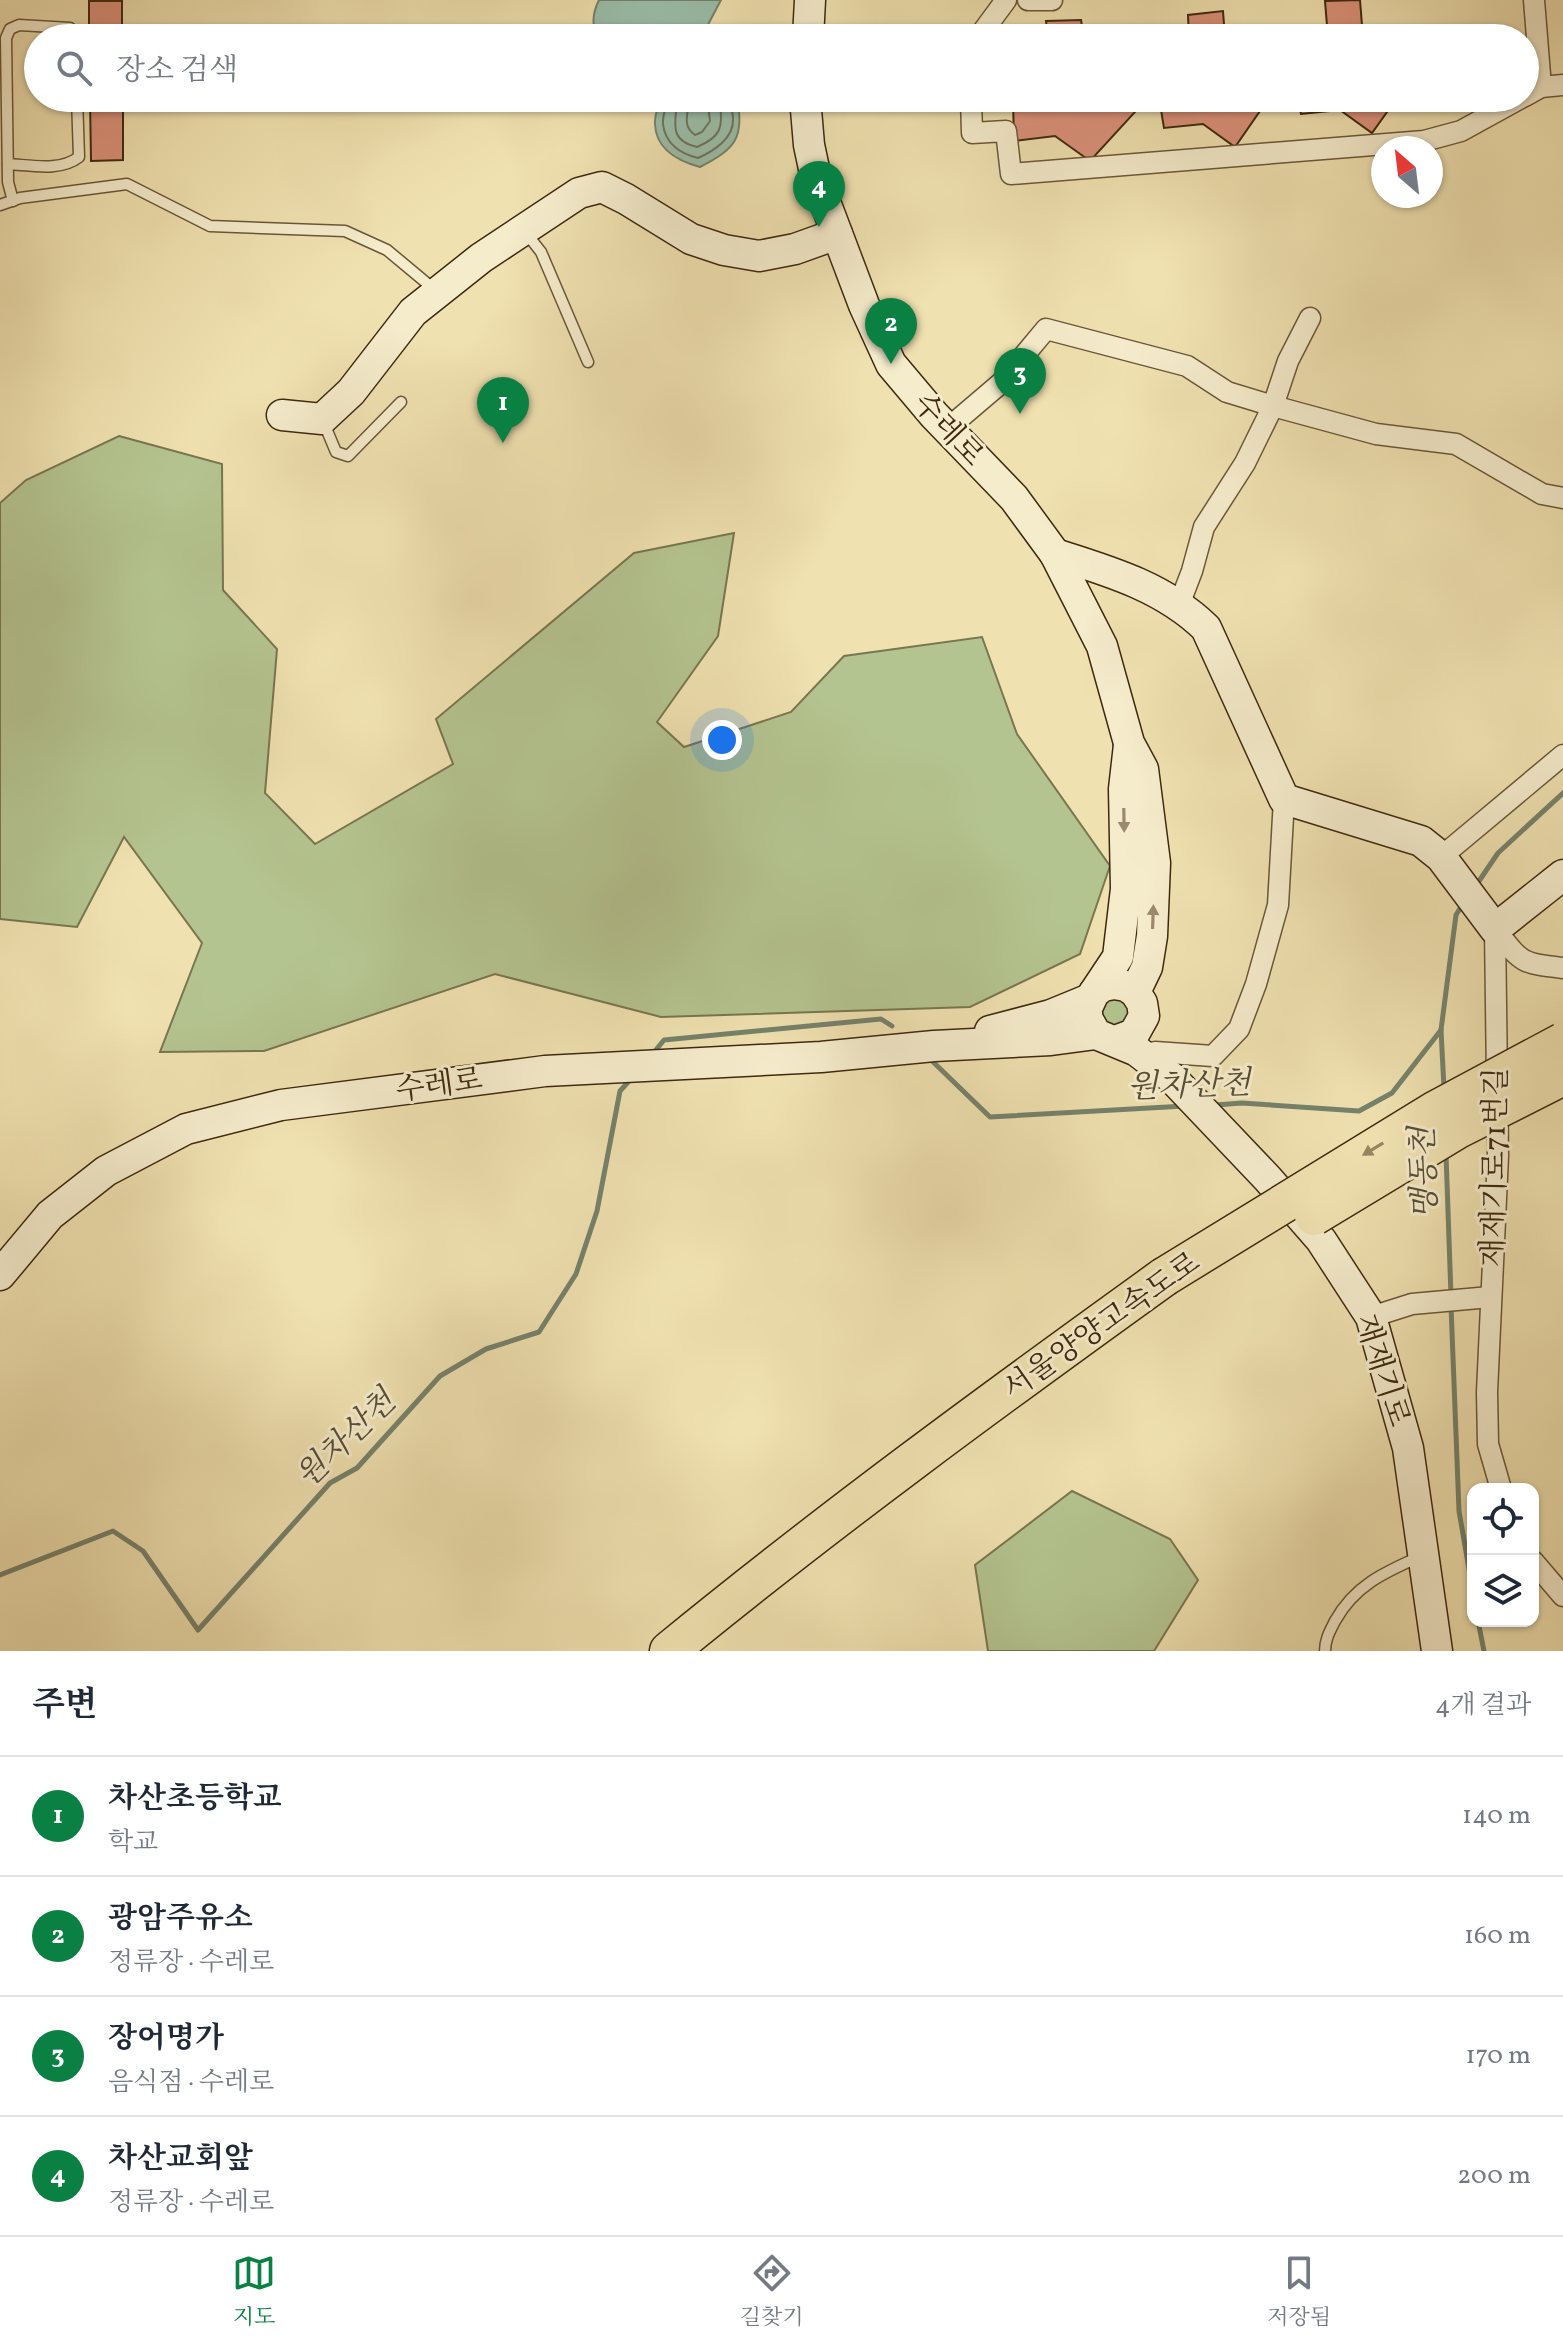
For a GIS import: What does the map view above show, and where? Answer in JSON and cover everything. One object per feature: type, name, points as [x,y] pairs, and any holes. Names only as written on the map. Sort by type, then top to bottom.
[{"type":"highway","name":"서울양양고속도로","points":[[669,1651],[799,1546],[980,1410],[1436,1110],[1563,1042]]},
{"type":"highway","name":"서울양양고속도로","points":[[705,1651],[1169,1288],[1458,1129],[1563,1076]]},
{"type":"main road","points":[[809,24],[810,0]]},
{"type":"main road","name":"수레로","points":[[806,112],[814,167],[864,305],[891,364],[947,429],[1014,498],[1055,554],[1102,646],[1129,743],[1143,769],[1155,863],[1152,936],[1139,1004]]},
{"type":"main road","points":[[282,415],[322,419],[351,392],[413,312],[481,258],[579,193],[602,187],[691,239],[724,250],[759,256],[795,249],[837,234]]},
{"type":"main road","points":[[1055,554],[1100,568],[1167,596],[1206,628],[1284,799],[1421,841],[1441,857],[1495,929],[1563,875]]},
{"type":"main road","name":"수레로","points":[[934,1046],[1051,1015],[1092,996],[1118,957],[1126,889],[1124,789],[1129,743]]},
{"type":"main road","points":[[1103,986],[1126,986],[1139,1004],[1155,1052],[1172,1078],[1137,1051],[1106,1038],[1087,1018],[1092,996],[1103,986]]},
{"type":"main road","points":[[1106,1038],[1134,1034],[1139,1004]]},
{"type":"main road","name":"수레로","points":[[0,1275],[50,1215],[106,1171],[186,1129],[281,1105],[545,1071],[1106,1038]]},
{"type":"main road","name":"재재기로","points":[[1172,1078],[1321,1240],[1371,1317],[1408,1448],[1437,1651]]},
{"type":"street","points":[[988,24],[1006,0]]},
{"type":"street","points":[[1028,0],[1052,0]]},
{"type":"street","points":[[1533,24],[1534,0]]},
{"type":"street","points":[[1539,91],[1563,85]]},
{"type":"street","points":[[971,112],[972,133],[1006,131],[1011,174],[1424,141],[1461,131],[1496,112]]},
{"type":"street","points":[[1179,605],[1204,527],[1245,463],[1273,406],[1288,361],[1310,318]]},
{"type":"street","points":[[947,429],[1001,383],[1046,329],[1187,366],[1227,392],[1273,406],[1376,434],[1456,444],[1542,494],[1563,498]]},
{"type":"street","points":[[1441,857],[1563,755]]},
{"type":"street","points":[[1155,1052],[1213,1056],[1239,1029],[1256,984],[1278,905],[1284,799]]},
{"type":"street","points":[[1495,929],[1527,964],[1563,968]]},
{"type":"street","name":"재재기로71번길","points":[[1495,929],[1498,1156],[1487,1392],[1488,1444],[1499,1483]]},
{"type":"street","points":[[1371,1317],[1412,1304],[1490,1297]]},
{"type":"street","points":[[1539,1568],[1563,1596]]},
{"type":"lane","points":[[13,201],[8,182],[6,38],[10,29],[24,25]]},
{"type":"lane","points":[[8,164],[54,166],[71,163],[79,157],[77,112]]},
{"type":"lane","points":[[0,205],[20,198],[127,184],[210,226],[345,231],[387,250],[438,293]]},
{"type":"lane","points":[[518,234],[530,238],[541,252],[588,362]]},
{"type":"lane","points":[[322,419],[336,452],[348,456],[401,402]]},
{"type":"lane","points":[[1325,1651],[1325,1640],[1346,1601],[1381,1574],[1423,1556]]},
{"type":"shaded area","points":[[119,436],[222,464],[223,590],[277,649],[265,793],[315,844],[453,764],[436,719],[634,553],[734,533],[718,636],[657,722],[684,747],[791,712],[844,656],[982,637],[1017,734],[1110,866],[1080,954],[970,1007],[661,1017],[495,974],[264,1051],[160,1052],[202,943],[124,837],[77,927],[0,919],[0,503],[26,480]]},
{"type":"shaded area","points":[[1116,998],[1126,1002],[1130,1012],[1126,1022],[1116,1026],[1106,1022],[1102,1012],[1106,1002]]},
{"type":"shaded area","points":[[1072,1491],[1170,1539],[1198,1580],[1154,1651],[988,1651],[975,1565]]},
{"type":"water","points":[[599,0],[721,0],[708,24],[594,24]]},
{"type":"water","points":[[657,112],[739,112],[740,123],[735,141],[729,148],[700,167],[676,158],[664,147],[656,133]]},
{"type":"building","points":[[1360,0],[1362,24],[1327,24],[1325,1]]},
{"type":"building","points":[[89,1],[122,1],[122,24],[89,24]]},
{"type":"building","points":[[1223,11],[1224,24],[1188,24],[1188,15]]},
{"type":"building","points":[[1081,20],[1082,24],[1046,24],[1046,21]]},
{"type":"building","points":[[90,112],[123,112],[123,160],[91,161]]},
{"type":"building","points":[[1013,112],[1135,112],[1090,161],[1055,136],[1014,141]]},
{"type":"building","points":[[1161,112],[1259,112],[1235,147],[1203,124],[1164,128]]},
{"type":"building","points":[[1343,112],[1387,112],[1372,133]]},
{"type":"waterway","name":"맹동천","points":[[1475,887],[1498,853],[1563,793]]},
{"type":"waterway","name":"맹동천","points":[[1444,1088],[1441,1030],[1456,915],[1462,905]]},
{"type":"waterway","name":"원차산천","points":[[655,1051],[664,1040],[881,1019],[892,1026]]},
{"type":"waterway","name":"원차산천","points":[[1215,1105],[1242,1103],[1359,1111],[1392,1093],[1441,1030]]},
{"type":"waterway","name":"원차산천","points":[[928,1057],[990,1117],[1185,1106]]},
{"type":"waterway","name":"원차산천","points":[[0,1575],[113,1531],[143,1551],[198,1630],[330,1483],[357,1468],[440,1376],[486,1349],[539,1332],[576,1274],[597,1211],[620,1091],[630,1080]]},
{"type":"waterway","name":"맹동천","points":[[1446,1154],[1451,1296]]},
{"type":"waterway","name":"맹동천","points":[[1451,1306],[1459,1511],[1467,1557]]},
{"type":"waterway","name":"맹동천","points":[[1479,1627],[1484,1651]]},
{"type":"place","name":"차산교회앞","points":[[819,227]]},
{"type":"place","name":"광암주유소","points":[[891,364]]},
{"type":"place","name":"장어명가","points":[[1020,414]]},
{"type":"place","name":"차산초등학교","points":[[503,443]]}]
